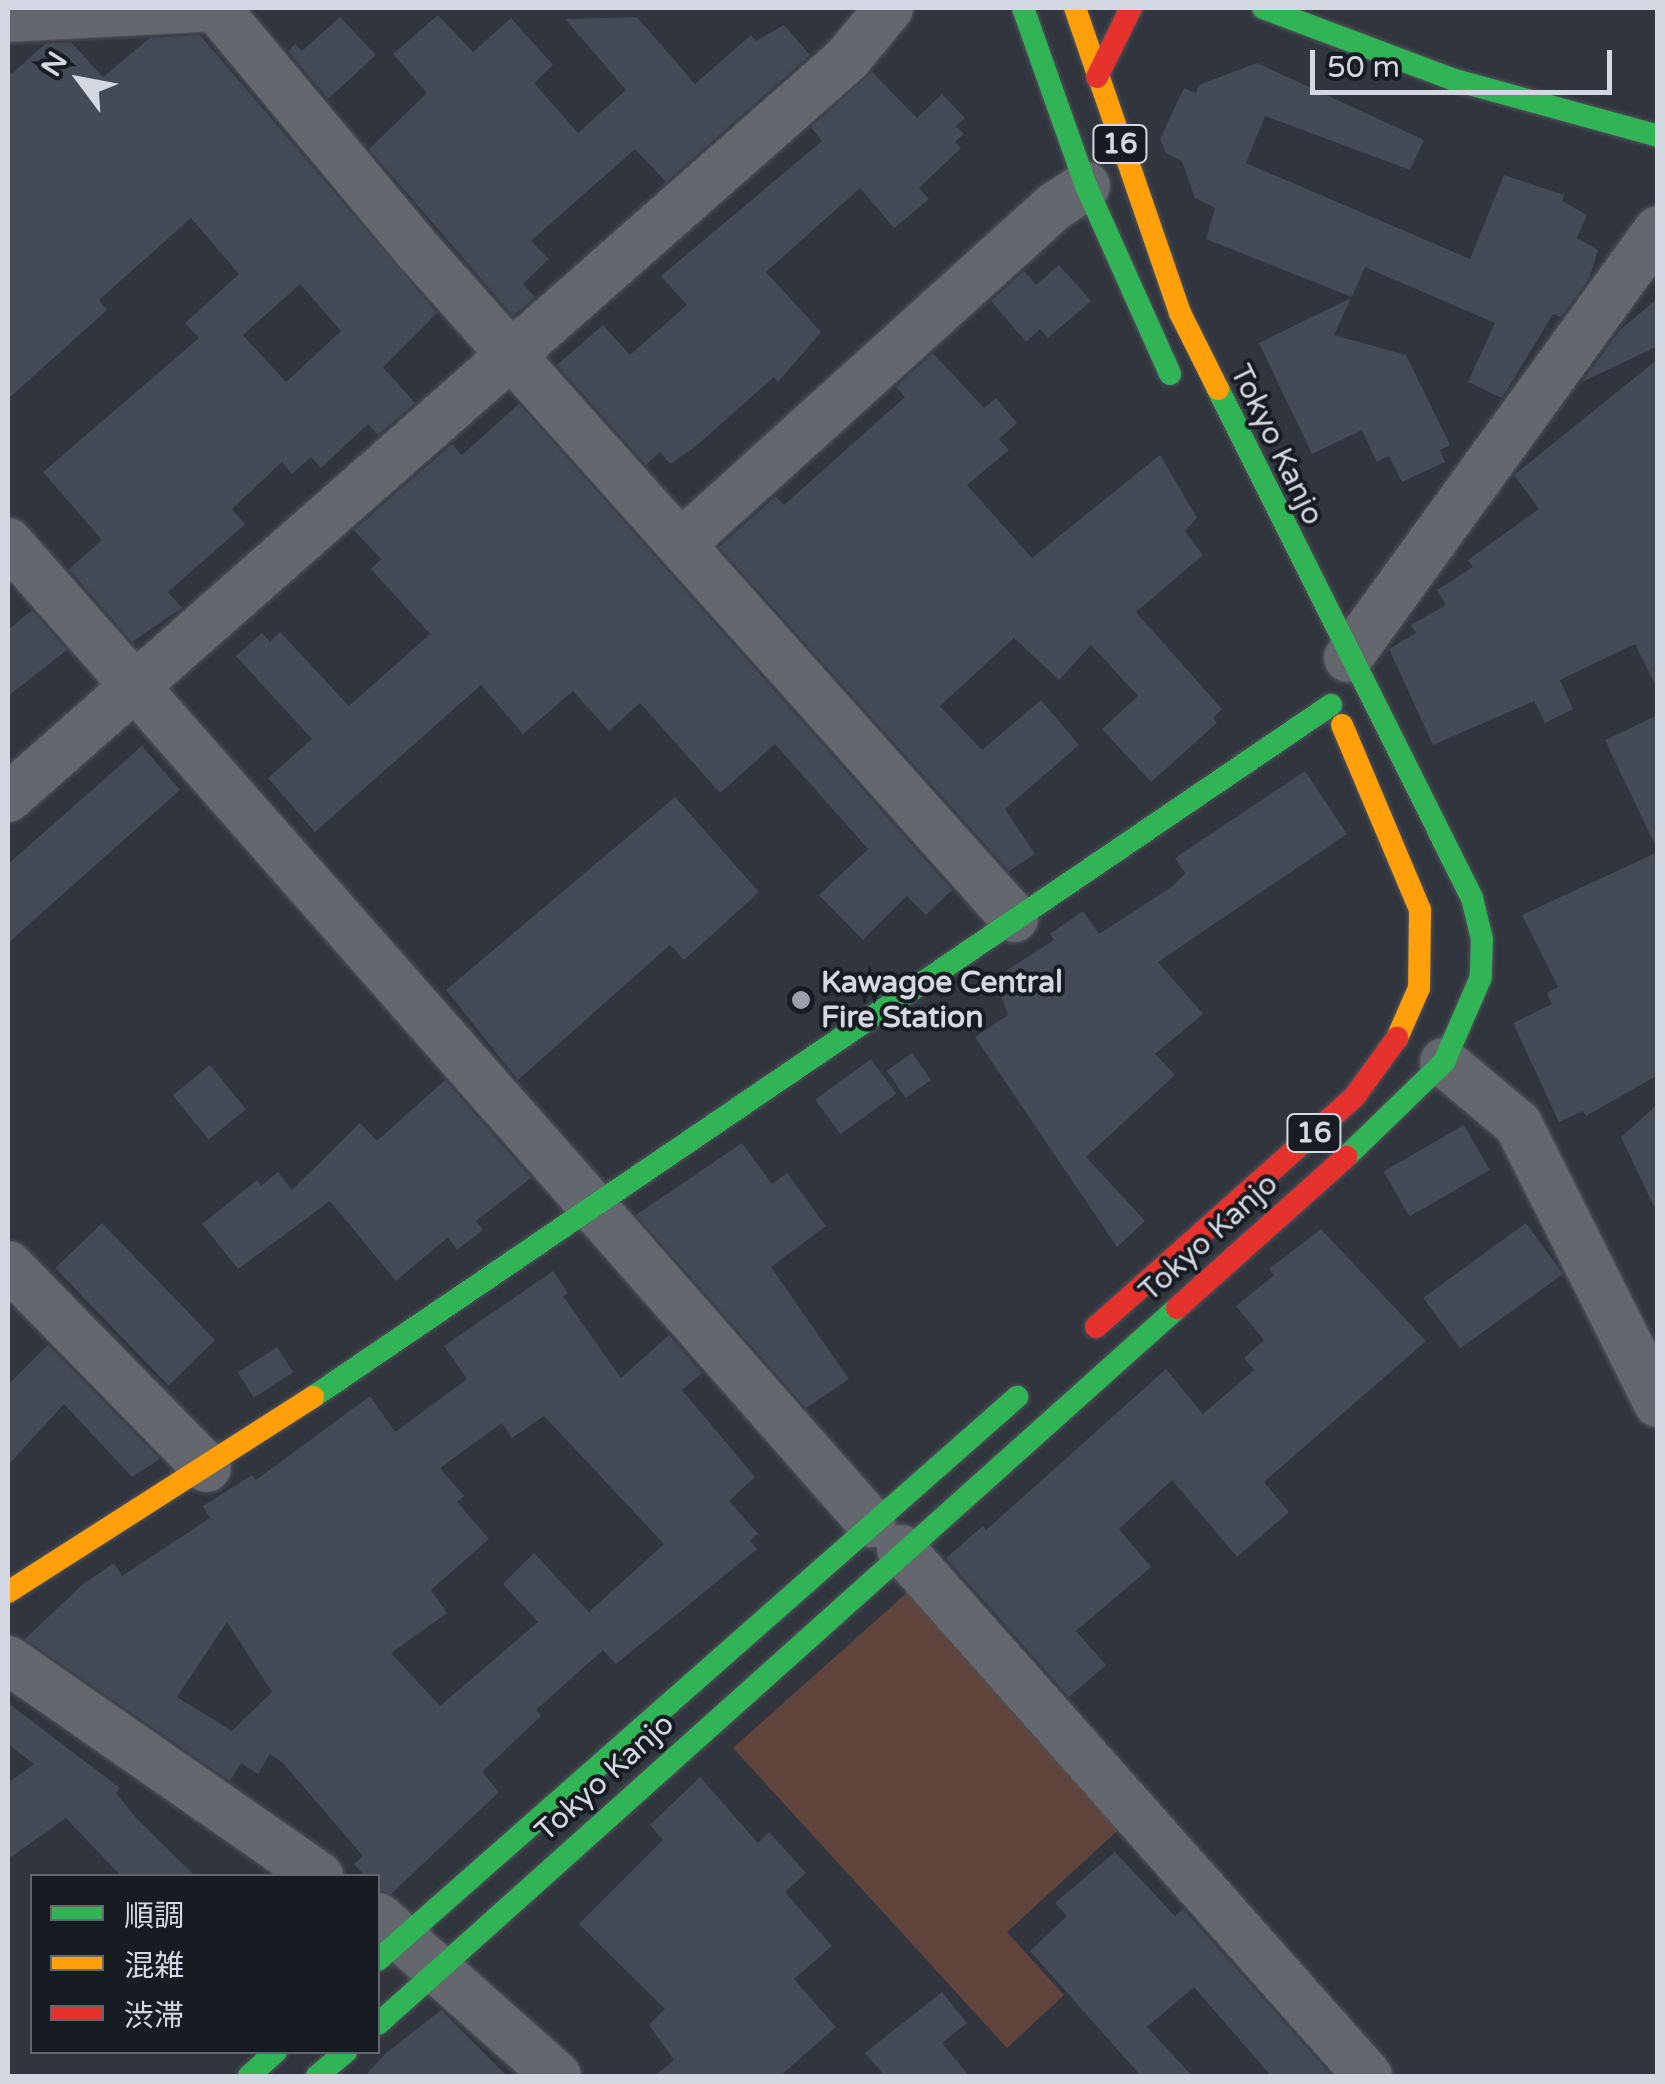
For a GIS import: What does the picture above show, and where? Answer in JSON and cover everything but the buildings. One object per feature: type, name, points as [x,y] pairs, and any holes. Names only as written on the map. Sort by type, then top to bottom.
[{"type":"main road","name":"16","points":[[1023,8],[1086,186],[1178,390]]},
{"type":"main road","name":"Tokyo Kanjo","points":[[1072,1348],[1355,1096],[1404,1029],[1419,988],[1420,910],[1334,684],[1180,313],[1075,8]]},
{"type":"main road","points":[[1097,77],[1131,8]]},
{"type":"main road","points":[[1263,8],[1455,80],[1658,136]]},
{"type":"main road","name":"Tokyo Kanjo","points":[[386,1938],[886,1536],[1391,1117],[1444,1062],[1482,977],[1482,939],[1472,898],[1334,684]]},
{"type":"main road","points":[[8,1592],[207,1468],[1014,918],[1334,684]]},
{"type":"main road","name":"Tokyo Kanjo","points":[[380,2022],[441,1968],[886,1536],[1042,1375]]},
{"type":"main road","points":[[249,2076],[274,2054]]},
{"type":"main road","points":[[317,2076],[344,2054]]},
{"type":"street","points":[[8,18],[198,8]]},
{"type":"street","points":[[216,8],[511,352],[1014,918]]},
{"type":"street","points":[[8,798],[847,58],[890,8]]},
{"type":"street","points":[[681,544],[1055,206],[1086,186]]},
{"type":"street","points":[[1334,684],[1658,230]]},
{"type":"street","points":[[8,542],[1368,2076]]},
{"type":"street","points":[[1444,1062],[1518,1124],[1658,1403]]},
{"type":"street","points":[[8,1265],[207,1468]]},
{"type":"street","points":[[8,1660],[316,1874]]},
{"type":"street","points":[[386,1938],[441,1968],[557,2076]]},
{"type":"shaded area","points":[[910,1590],[1128,1821],[1007,1932],[1064,1995],[1007,2048],[733,1748]]},
{"type":"traffic: fast","points":[[1023,8],[1086,186],[1170,374]]},
{"type":"traffic: fast","points":[[1263,8],[1455,80],[1658,136]]},
{"type":"traffic: fast","points":[[1218,389],[1472,898],[1482,939],[1481,977],[1444,1062],[1346,1157]]},
{"type":"traffic: fast","points":[[313,1397],[1331,705]]},
{"type":"traffic: fast","points":[[380,2022],[1177,1308]]},
{"type":"traffic: fast","points":[[380,1958],[1017,1397]]},
{"type":"traffic: fast","points":[[249,2076],[274,2054]]},
{"type":"traffic: fast","points":[[317,2076],[344,2054]]},
{"type":"traffic: slow","points":[[1075,8],[1180,313],[1218,389]]},
{"type":"traffic: slow","points":[[1342,725],[1420,910],[1419,988],[1397,1038]]},
{"type":"traffic: slow","points":[[8,1592],[313,1397]]},
{"type":"traffic: jam","points":[[1097,77],[1131,8]]},
{"type":"traffic: jam","points":[[1096,1327],[1355,1096],[1397,1038]]},
{"type":"traffic: jam","points":[[1177,1308],[1346,1157]]},
{"type":"place","name":"Kawagoe Central Fire Station","points":[[801,1000]]}]
